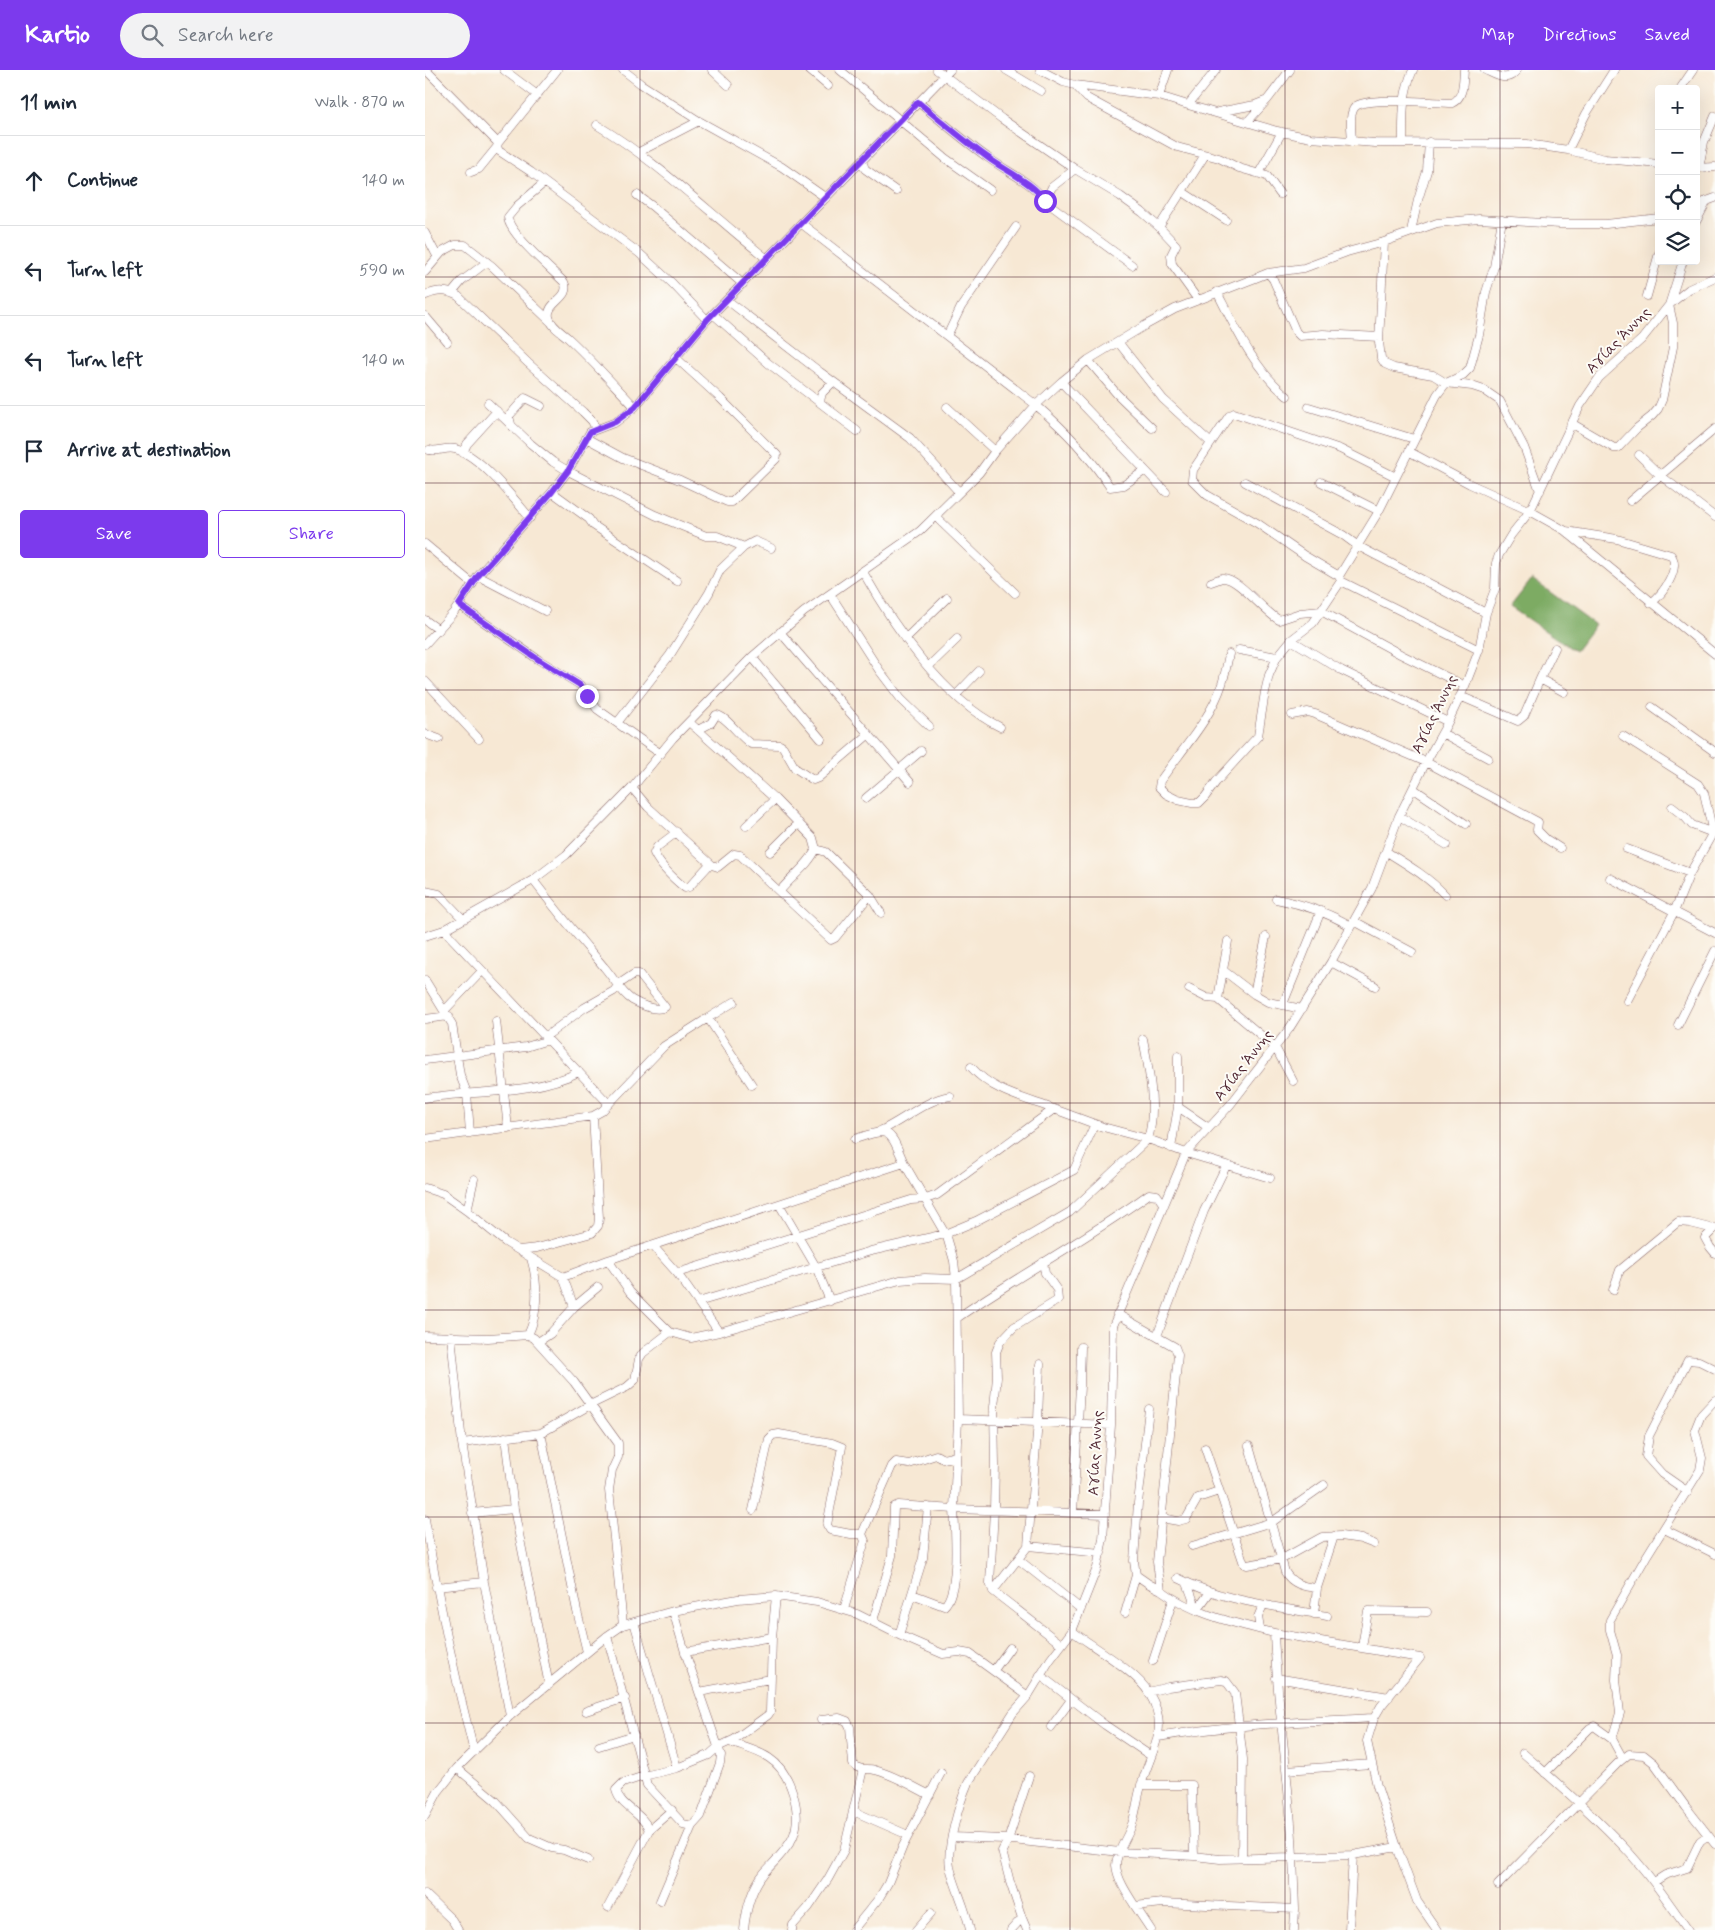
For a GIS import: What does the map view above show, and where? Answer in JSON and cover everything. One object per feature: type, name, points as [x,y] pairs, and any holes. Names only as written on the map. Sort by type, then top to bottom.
[{"type":"street","points":[[426,70],[497,145],[499,151],[639,253],[710,317],[857,431]]},
{"type":"street","points":[[504,70],[536,94]]},
{"type":"street","points":[[471,172],[479,169],[536,94],[557,70]]},
{"type":"street","points":[[623,70],[641,84],[699,121],[740,142],[782,167],[826,198]]},
{"type":"street","points":[[712,70],[728,85]]},
{"type":"street","points":[[809,70],[828,86]]},
{"type":"street","points":[[840,70],[945,158],[990,190]]},
{"type":"street","points":[[937,70],[944,77],[1075,169],[1120,196],[1142,212],[1176,245],[1170,259],[1198,300]]},
{"type":"street","points":[[425,644],[459,605],[478,576],[552,492],[568,471],[590,432],[615,422],[635,407],[710,317],[950,70]]},
{"type":"street","points":[[1006,70],[1041,91]]},
{"type":"street","points":[[1031,85],[1042,70],[1075,85],[1159,96],[1282,132],[1311,138],[1352,142],[1508,143],[1568,150],[1605,160],[1655,164]]},
{"type":"street","points":[[1159,96],[1168,70]]},
{"type":"street","points":[[1188,105],[1216,70]]},
{"type":"street","points":[[1248,121],[1290,70]]},
{"type":"street","points":[[1403,142],[1403,102],[1406,87],[1413,70]]},
{"type":"street","points":[[1352,142],[1352,118],[1355,107],[1365,102],[1380,100],[1452,103],[1457,101],[1461,95],[1464,70]]},
{"type":"street","points":[[1485,70],[1504,78],[1510,77],[1517,70]]},
{"type":"street","points":[[1568,150],[1586,114],[1615,70]]},
{"type":"street","points":[[1683,85],[1693,70]]},
{"type":"street","points":[[1075,85],[1087,98],[1170,144],[1192,152],[1219,158],[1239,168],[1267,176],[1280,194]]},
{"type":"street","points":[[1219,112],[1255,105],[1268,99]]},
{"type":"street","points":[[918,102],[986,157],[1029,186],[1042,196],[1045,201],[1132,264]]},
{"type":"street","points":[[1700,159],[1704,142],[1715,116]]},
{"type":"street","points":[[639,152],[699,121]]},
{"type":"street","points":[[597,125],[639,152],[767,258]]},
{"type":"street","points":[[1259,173],[1282,132]]},
{"type":"street","points":[[1411,231],[1427,171],[1429,142]]},
{"type":"street","points":[[1159,227],[1205,155]]},
{"type":"street","points":[[862,161],[865,169],[896,191]]},
{"type":"street","points":[[1700,168],[1715,167]]},
{"type":"street","points":[[1045,201],[1052,187],[1075,169]]},
{"type":"street","points":[[544,182],[517,206],[507,221],[525,245],[567,287],[566,292],[550,308],[551,322]]},
{"type":"street","points":[[1183,192],[1227,220]]},
{"type":"street","points":[[637,195],[743,284]]},
{"type":"street","points":[[1697,220],[1711,200]]},
{"type":"street","points":[[425,936],[444,930],[533,880],[566,856],[632,788],[673,738],[752,657],[804,612],[920,531],[979,474],[995,451],[1036,404],[1088,360],[1118,342],[1175,309],[1268,273],[1296,270],[1347,252],[1384,242],[1411,231],[1449,222],[1479,219],[1560,224],[1606,224],[1655,218]]},
{"type":"street","points":[[1229,654],[1222,685],[1215,701],[1160,782],[1159,787],[1166,794],[1178,800],[1192,804],[1199,803],[1215,782],[1258,736],[1269,675],[1277,657],[1291,640],[1313,623],[1321,611],[1379,510],[1410,452],[1414,439],[1429,410],[1446,383],[1463,375],[1470,368],[1479,334],[1486,292],[1494,267],[1502,220]]},
{"type":"street","points":[[802,224],[1036,404],[1071,436],[1090,458],[1110,487],[1124,485],[1145,471]]},
{"type":"street","points":[[947,336],[961,306],[1016,227]]},
{"type":"street","points":[[425,233],[437,256]]},
{"type":"street","points":[[1384,242],[1379,337],[1381,358],[1385,364],[1393,368],[1433,375],[1446,383],[1472,386],[1484,390],[1500,401],[1525,447],[1540,491]]},
{"type":"street","points":[[425,272],[437,256],[455,245],[465,245],[487,262],[551,322],[635,407]]},
{"type":"street","points":[[452,293],[462,281],[487,262]]},
{"type":"street","points":[[1647,296],[1656,265]]},
{"type":"street","points":[[1571,423],[1614,448],[1618,448],[1658,410],[1673,347],[1673,323],[1669,305],[1682,265]]},
{"type":"street","points":[[1268,273],[1273,279],[1296,332],[1300,336],[1323,334],[1379,337]]},
{"type":"street","name":"Αγίας Άννης","points":[[970,1930],[949,1864],[952,1837],[963,1794],[968,1783],[1013,1713],[1028,1696],[1040,1675],[1072,1631],[1101,1552],[1111,1425],[1113,1336],[1117,1314],[1185,1153],[1230,1105],[1275,1048],[1331,962],[1372,888],[1399,816],[1425,762],[1448,722],[1479,650],[1486,613],[1495,589],[1496,563],[1499,554],[1511,534],[1530,511],[1571,423],[1599,378],[1642,339],[1669,305],[1689,289],[1715,277]]},
{"type":"street","points":[[425,295],[437,291],[448,291],[458,296],[583,412],[592,421],[596,429]]},
{"type":"street","points":[[1217,292],[1245,346],[1268,377],[1287,396]]},
{"type":"street","points":[[727,300],[833,382],[910,438],[959,492]]},
{"type":"street","points":[[425,316],[447,342]]},
{"type":"street","points":[[1118,342],[1163,399],[1211,444]]},
{"type":"street","points":[[586,438],[623,458],[680,480],[727,502],[732,502],[776,459],[777,455],[720,398],[675,357]]},
{"type":"street","points":[[1088,360],[1117,394],[1152,428]]},
{"type":"street","points":[[820,401],[822,393],[833,382]]},
{"type":"street","points":[[1061,382],[1166,492]]},
{"type":"street","points":[[512,426],[509,416],[525,398],[541,406]]},
{"type":"street","points":[[488,403],[553,462],[568,471],[655,515],[706,536],[717,536],[744,547]]},
{"type":"street","points":[[1309,406],[1414,439]]},
{"type":"street","points":[[947,407],[995,451]]},
{"type":"street","points":[[463,453],[472,438],[497,411]]},
{"type":"street","points":[[1396,477],[1327,444],[1234,413],[1229,416],[1193,470],[1192,480],[1207,495],[1257,523],[1340,578],[1479,650]]},
{"type":"street","points":[[1630,501],[1715,429]]},
{"type":"street","points":[[429,450],[435,452],[443,449],[456,449],[479,463],[530,518]]},
{"type":"street","points":[[1410,452],[1471,484],[1530,511],[1564,530],[1715,654]]},
{"type":"street","points":[[1639,455],[1661,476],[1715,517]]},
{"type":"street","points":[[1245,482],[1343,535],[1358,546],[1486,613]]},
{"type":"street","points":[[1321,482],[1379,510]]},
{"type":"street","points":[[552,492],[589,519],[593,525],[677,581]]},
{"type":"street","points":[[936,516],[1015,593]]},
{"type":"street","points":[[1564,530],[1617,539],[1671,555],[1674,560],[1674,568],[1667,584],[1651,603]]},
{"type":"street","points":[[617,723],[675,647],[709,592],[720,570],[744,547],[755,541],[771,548]]},
{"type":"street","points":[[425,544],[473,584]]},
{"type":"street","points":[[863,572],[881,604],[905,639],[928,666],[983,719],[1000,728]]},
{"type":"street","points":[[478,576],[545,611]]},
{"type":"street","points":[[1211,582],[1223,578],[1231,579],[1266,612],[1279,620],[1300,613],[1321,611],[1402,656],[1465,686]]},
{"type":"street","points":[[830,594],[879,670],[901,700],[929,726]]},
{"type":"street","points":[[905,639],[947,598]]},
{"type":"street","points":[[459,605],[539,660],[580,685],[597,709],[661,754]]},
{"type":"street","points":[[425,620],[439,630]]},
{"type":"street","points":[[780,632],[910,782]]},
{"type":"street","points":[[928,666],[957,639]]},
{"type":"street","points":[[1291,640],[1341,670],[1448,722]]},
{"type":"street","points":[[1460,696],[1519,721],[1555,648]]},
{"type":"street","points":[[1239,650],[1277,657]]},
{"type":"street","points":[[752,657],[821,739]]},
{"type":"street","points":[[956,695],[979,671]]},
{"type":"street","points":[[1540,679],[1564,692]]},
{"type":"street","points":[[425,681],[479,739]]},
{"type":"street","points":[[1652,707],[1715,752]]},
{"type":"street","points":[[1293,715],[1303,712],[1315,714],[1425,762],[1538,822],[1537,830],[1546,839],[1560,848]]},
{"type":"street","points":[[698,730],[711,723],[716,715],[723,716],[751,744],[779,745],[783,747],[795,768],[813,780],[818,778],[868,735]]},
{"type":"street","points":[[689,722],[775,800],[816,841],[816,849],[810,859],[788,880],[780,891]]},
{"type":"street","points":[[1442,733],[1488,758]]},
{"type":"street","points":[[425,734],[439,739]]},
{"type":"street","points":[[1623,736],[1698,784],[1703,793],[1714,831],[1690,873],[1674,912],[1627,1001]]},
{"type":"street","points":[[866,798],[921,751]]},
{"type":"street","points":[[632,788],[648,807],[710,864],[718,867],[734,854],[741,855],[831,940],[835,938],[870,895]]},
{"type":"street","points":[[1414,788],[1466,824]]},
{"type":"street","points":[[746,826],[775,800]]},
{"type":"street","points":[[1672,807],[1692,825],[1714,831]]},
{"type":"street","points":[[1399,816],[1447,845]]},
{"type":"street","points":[[770,852],[799,823]]},
{"type":"street","points":[[677,832],[657,847],[653,853],[656,859],[679,883],[685,888],[689,887],[710,864]]},
{"type":"street","points":[[816,849],[826,852],[870,895],[881,913]]},
{"type":"street","points":[[1627,849],[1690,873]]},
{"type":"street","points":[[1387,852],[1414,869],[1435,885],[1445,896]]},
{"type":"street","points":[[1610,878],[1715,933]]},
{"type":"street","points":[[425,1060],[526,1047],[547,1038],[576,1013],[615,991],[619,984],[634,974],[639,974],[665,1007],[658,1010],[632,1000],[619,984],[533,880]]},
{"type":"street","points":[[425,891],[439,894],[463,919]]},
{"type":"street","points":[[1276,899],[1297,903],[1352,923],[1412,952]]},
{"type":"street","points":[[1283,1004],[1321,911]]},
{"type":"street","points":[[444,930],[609,1104]]},
{"type":"street","points":[[1254,994],[1266,937]]},
{"type":"street","points":[[1218,999],[1228,941]]},
{"type":"street","points":[[1678,1025],[1715,951]]},
{"type":"street","points":[[1331,962],[1375,986]]},
{"type":"street","points":[[1224,970],[1254,994],[1268,1002],[1302,1009]]},
{"type":"street","points":[[425,1019],[447,1013],[482,971]]},
{"type":"street","points":[[425,980],[452,1024],[461,1075],[467,1093],[470,1133]]},
{"type":"street","points":[[1189,989],[1207,998],[1218,999],[1275,1048],[1293,1081]]},
{"type":"street","points":[[425,1139],[593,1116],[602,1111],[664,1046],[734,1002]]},
{"type":"street","points":[[708,1018],[752,1085]]},
{"type":"street","points":[[496,1021],[508,1128]]},
{"type":"street","points":[[608,1260],[630,1292],[670,1332],[691,1338],[719,1332],[900,1280],[925,1278],[957,1279],[1070,1212],[1148,1139],[1152,1127],[1152,1107],[1143,1039]]},
{"type":"street","points":[[1171,1148],[1178,1107],[1178,1056]]},
{"type":"street","points":[[971,1067],[980,1077],[994,1087],[1095,1124],[1148,1139],[1226,1166],[1271,1178]]},
{"type":"street","points":[[425,1098],[553,1083],[579,1072]]},
{"type":"street","points":[[855,1139],[880,1131],[907,1117],[933,1100],[950,1096]]},
{"type":"street","points":[[1178,1107],[1209,1128]]},
{"type":"street","points":[[677,1273],[911,1200],[926,1199],[937,1195],[1054,1109]]},
{"type":"street","points":[[519,1250],[537,1248],[592,1233],[597,1226],[599,1203],[593,1116]]},
{"type":"street","points":[[698,1302],[871,1251],[945,1234],[976,1221],[1074,1170],[1095,1124]]},
{"type":"street","points":[[880,1131],[890,1136],[945,1234],[951,1249],[957,1279],[958,1419],[955,1508],[957,1553],[947,1604],[944,1606],[912,1594]]},
{"type":"street","points":[[563,1277],[608,1260],[904,1162]]},
{"type":"street","points":[[1157,1336],[1201,1219],[1226,1166]]},
{"type":"street","points":[[467,1212],[474,1179]]},
{"type":"street","points":[[425,1188],[443,1194],[505,1242],[563,1277],[574,1307]]},
{"type":"street","points":[[957,1318],[1001,1287],[1149,1194],[1157,1195],[1164,1205]]},
{"type":"street","points":[[779,1204],[816,1267],[830,1301]]},
{"type":"street","points":[[1613,1290],[1620,1270],[1678,1222],[1714,1228]]},
{"type":"street","points":[[1714,1228],[1705,1238],[1709,1248],[1715,1253]]},
{"type":"street","points":[[653,1246],[677,1273],[719,1332]]},
{"type":"street","points":[[528,1335],[534,1319],[536,1295],[534,1268],[531,1258]]},
{"type":"street","points":[[1043,1262],[1045,1273],[1057,1290],[1059,1298],[1014,1327],[1000,1342],[996,1352],[997,1377],[993,1407],[994,1510],[990,1583],[993,1591],[1061,1644]]},
{"type":"street","points":[[538,1342],[550,1334],[574,1307],[598,1287]]},
{"type":"street","points":[[1117,1314],[1175,1346],[1178,1355],[1157,1562],[1161,1590]]},
{"type":"street","points":[[462,1442],[541,1433],[631,1384],[635,1380],[639,1359],[643,1353],[670,1332]]},
{"type":"street","points":[[425,1336],[489,1338],[528,1335],[538,1342],[574,1382],[618,1443],[618,1457],[611,1470],[609,1490],[623,1625]]},
{"type":"street","points":[[451,1336],[462,1442],[472,1513],[510,1716]]},
{"type":"street","points":[[1073,1512],[1081,1347]]},
{"type":"street","points":[[1687,1492],[1662,1474],[1646,1456],[1649,1436],[1688,1360],[1699,1361],[1715,1369]]},
{"type":"street","points":[[993,1591],[1028,1546],[1038,1421],[1040,1364]]},
{"type":"street","points":[[1612,1739],[1619,1713],[1616,1680],[1617,1655],[1610,1630],[1610,1620],[1646,1557],[1700,1470],[1702,1458],[1695,1430],[1698,1421],[1715,1400]]},
{"type":"street","points":[[1125,1613],[1135,1575],[1134,1561],[1138,1503],[1149,1409]]},
{"type":"street","points":[[958,1419],[1111,1425]]},
{"type":"street","points":[[541,1433],[562,1542],[587,1652]]},
{"type":"street","points":[[753,1510],[769,1439],[773,1435],[779,1434],[832,1442],[842,1447],[828,1527],[829,1530],[862,1534]]},
{"type":"street","points":[[505,1437],[514,1509],[549,1685]]},
{"type":"street","points":[[1249,1446],[1285,1572],[1289,1579],[1296,1584],[1317,1588]]},
{"type":"street","points":[[1205,1448],[1244,1564],[1282,1559],[1322,1537],[1334,1536],[1361,1539],[1374,1544]]},
{"type":"street","points":[[844,1610],[865,1541],[862,1534],[892,1466],[896,1462],[909,1464],[936,1455],[943,1459],[956,1456]]},
{"type":"street","points":[[1192,1546],[1272,1522],[1324,1485]]},
{"type":"street","points":[[1161,1518],[1178,1521],[1186,1519],[1198,1498],[1219,1491]]},
{"type":"street","points":[[873,1621],[892,1556],[894,1507],[898,1505],[1105,1514]]},
{"type":"street","points":[[899,1635],[923,1558],[928,1507]]},
{"type":"street","points":[[472,1513],[514,1509]]},
{"type":"street","points":[[425,1519],[436,1587],[453,1670],[474,1752]]},
{"type":"street","points":[[1664,1529],[1715,1554]]},
{"type":"street","points":[[1314,1614],[1317,1588],[1334,1536]]},
{"type":"street","points":[[1028,1546],[1101,1552]]},
{"type":"street","points":[[1019,1560],[1081,1609]]},
{"type":"street","points":[[1135,1575],[1161,1590],[1173,1600],[1224,1621],[1275,1633],[1420,1658],[1374,1718],[1367,1741],[1377,1786],[1397,1847],[1417,1901],[1437,1930]]},
{"type":"street","points":[[1179,1578],[1210,1592],[1263,1605],[1327,1616]]},
{"type":"street","points":[[436,1587],[484,1582]]},
{"type":"street","points":[[1187,1583],[1197,1610]]},
{"type":"street","points":[[1197,1610],[1210,1592]]},
{"type":"street","points":[[649,1830],[647,1823],[619,1797],[616,1790],[623,1783],[677,1768],[709,1755],[718,1747],[730,1742],[768,1716],[770,1712],[772,1637],[776,1596]]},
{"type":"street","points":[[425,1816],[438,1792],[457,1768],[510,1716],[587,1652],[623,1625],[673,1611],[738,1599],[776,1596],[794,1597],[844,1610],[873,1621],[899,1635],[943,1654],[959,1652],[970,1654],[1028,1696]]},
{"type":"street","points":[[1153,1661],[1173,1600]]},
{"type":"street","points":[[1260,1629],[1258,1617],[1263,1605]]},
{"type":"street","points":[[660,1901],[692,1826],[701,1816],[720,1763],[721,1755],[685,1652],[673,1611]]},
{"type":"street","points":[[1361,1647],[1368,1611],[1427,1612]]},
{"type":"street","points":[[634,1622],[677,1768]]},
{"type":"street","points":[[1072,1631],[1132,1674],[1148,1692],[1159,1716],[1158,1737],[1141,1785],[1131,1826],[1116,1862],[1116,1868],[1125,1889],[1151,1930]]},
{"type":"street","points":[[1275,1633],[1276,1678],[1291,1819],[1295,1909],[1294,1930]]},
{"type":"street","points":[[607,1636],[647,1785],[683,1824],[692,1826]]},
{"type":"street","points":[[685,1652],[772,1637]]},
{"type":"street","points":[[993,1670],[1010,1648]]},
{"type":"street","points":[[1040,1675],[1071,1700],[1151,1756]]},
{"type":"street","points":[[1276,1678],[1389,1697]]},
{"type":"street","points":[[699,1692],[770,1679]]},
{"type":"street","points":[[1148,1692],[1181,1684],[1221,1680],[1226,1681],[1235,1693],[1244,1777],[1242,1858]]},
{"type":"street","points":[[586,1711],[625,1698]]},
{"type":"street","points":[[1051,1727],[1071,1700]]},
{"type":"street","points":[[821,1720],[839,1718],[847,1721],[850,1727],[853,1764],[858,1769],[874,1770],[890,1775],[930,1795]]},
{"type":"street","points":[[1158,1737],[1281,1722],[1374,1718]]},
{"type":"street","points":[[1545,1773],[1590,1728],[1595,1726],[1612,1739],[1623,1759]]},
{"type":"street","points":[[599,1746],[634,1735]]},
{"type":"street","points":[[730,1742],[769,1758],[780,1768],[789,1783],[797,1809],[797,1824],[792,1838],[756,1886],[749,1900],[744,1930]]},
{"type":"street","points":[[1523,1754],[1623,1845],[1654,1882],[1688,1930]]},
{"type":"street","points":[[1497,1885],[1629,1754],[1644,1755],[1654,1763],[1715,1844]]},
{"type":"street","points":[[1286,1770],[1372,1764]]},
{"type":"street","points":[[457,1768],[496,1801],[529,1838],[588,1860]]},
{"type":"street","points":[[791,1930],[793,1924],[809,1907],[844,1850],[863,1769]]},
{"type":"street","points":[[853,1930],[879,1898],[888,1883],[908,1835],[941,1773]]},
{"type":"street","points":[[1027,1930],[1002,1851],[1008,1840],[1029,1776]]},
{"type":"street","points":[[1141,1785],[1192,1785],[1194,1856]]},
{"type":"street","points":[[607,1907],[649,1830],[672,1810]]},
{"type":"street","points":[[853,1811],[908,1835]]},
{"type":"street","points":[[1654,1882],[1665,1875],[1687,1868],[1700,1841],[1708,1835]]},
{"type":"street","points":[[952,1837],[1008,1840],[1120,1852],[1220,1859],[1353,1855],[1397,1847]]},
{"type":"street","points":[[1350,1930],[1353,1855]]},
{"type":"street","points":[[425,1894],[452,1920],[459,1930]]},
{"type":"street","points":[[1135,1906],[1163,1903],[1295,1909]]},
{"type":"street","points":[[916,1930],[931,1913]]},
{"type":"street","points":[[1011,1930],[1022,1918]]},
{"type":"green space","points":[[1532,579],[1595,625],[1575,651],[1510,607]]},
{"type":"route","points":[[587,696],[580,685],[539,660],[459,605],[478,576],[513,534],[530,518],[568,471],[590,432],[615,422],[635,407],[707,320],[918,102],[986,157],[1042,196],[1045,201]]}]
